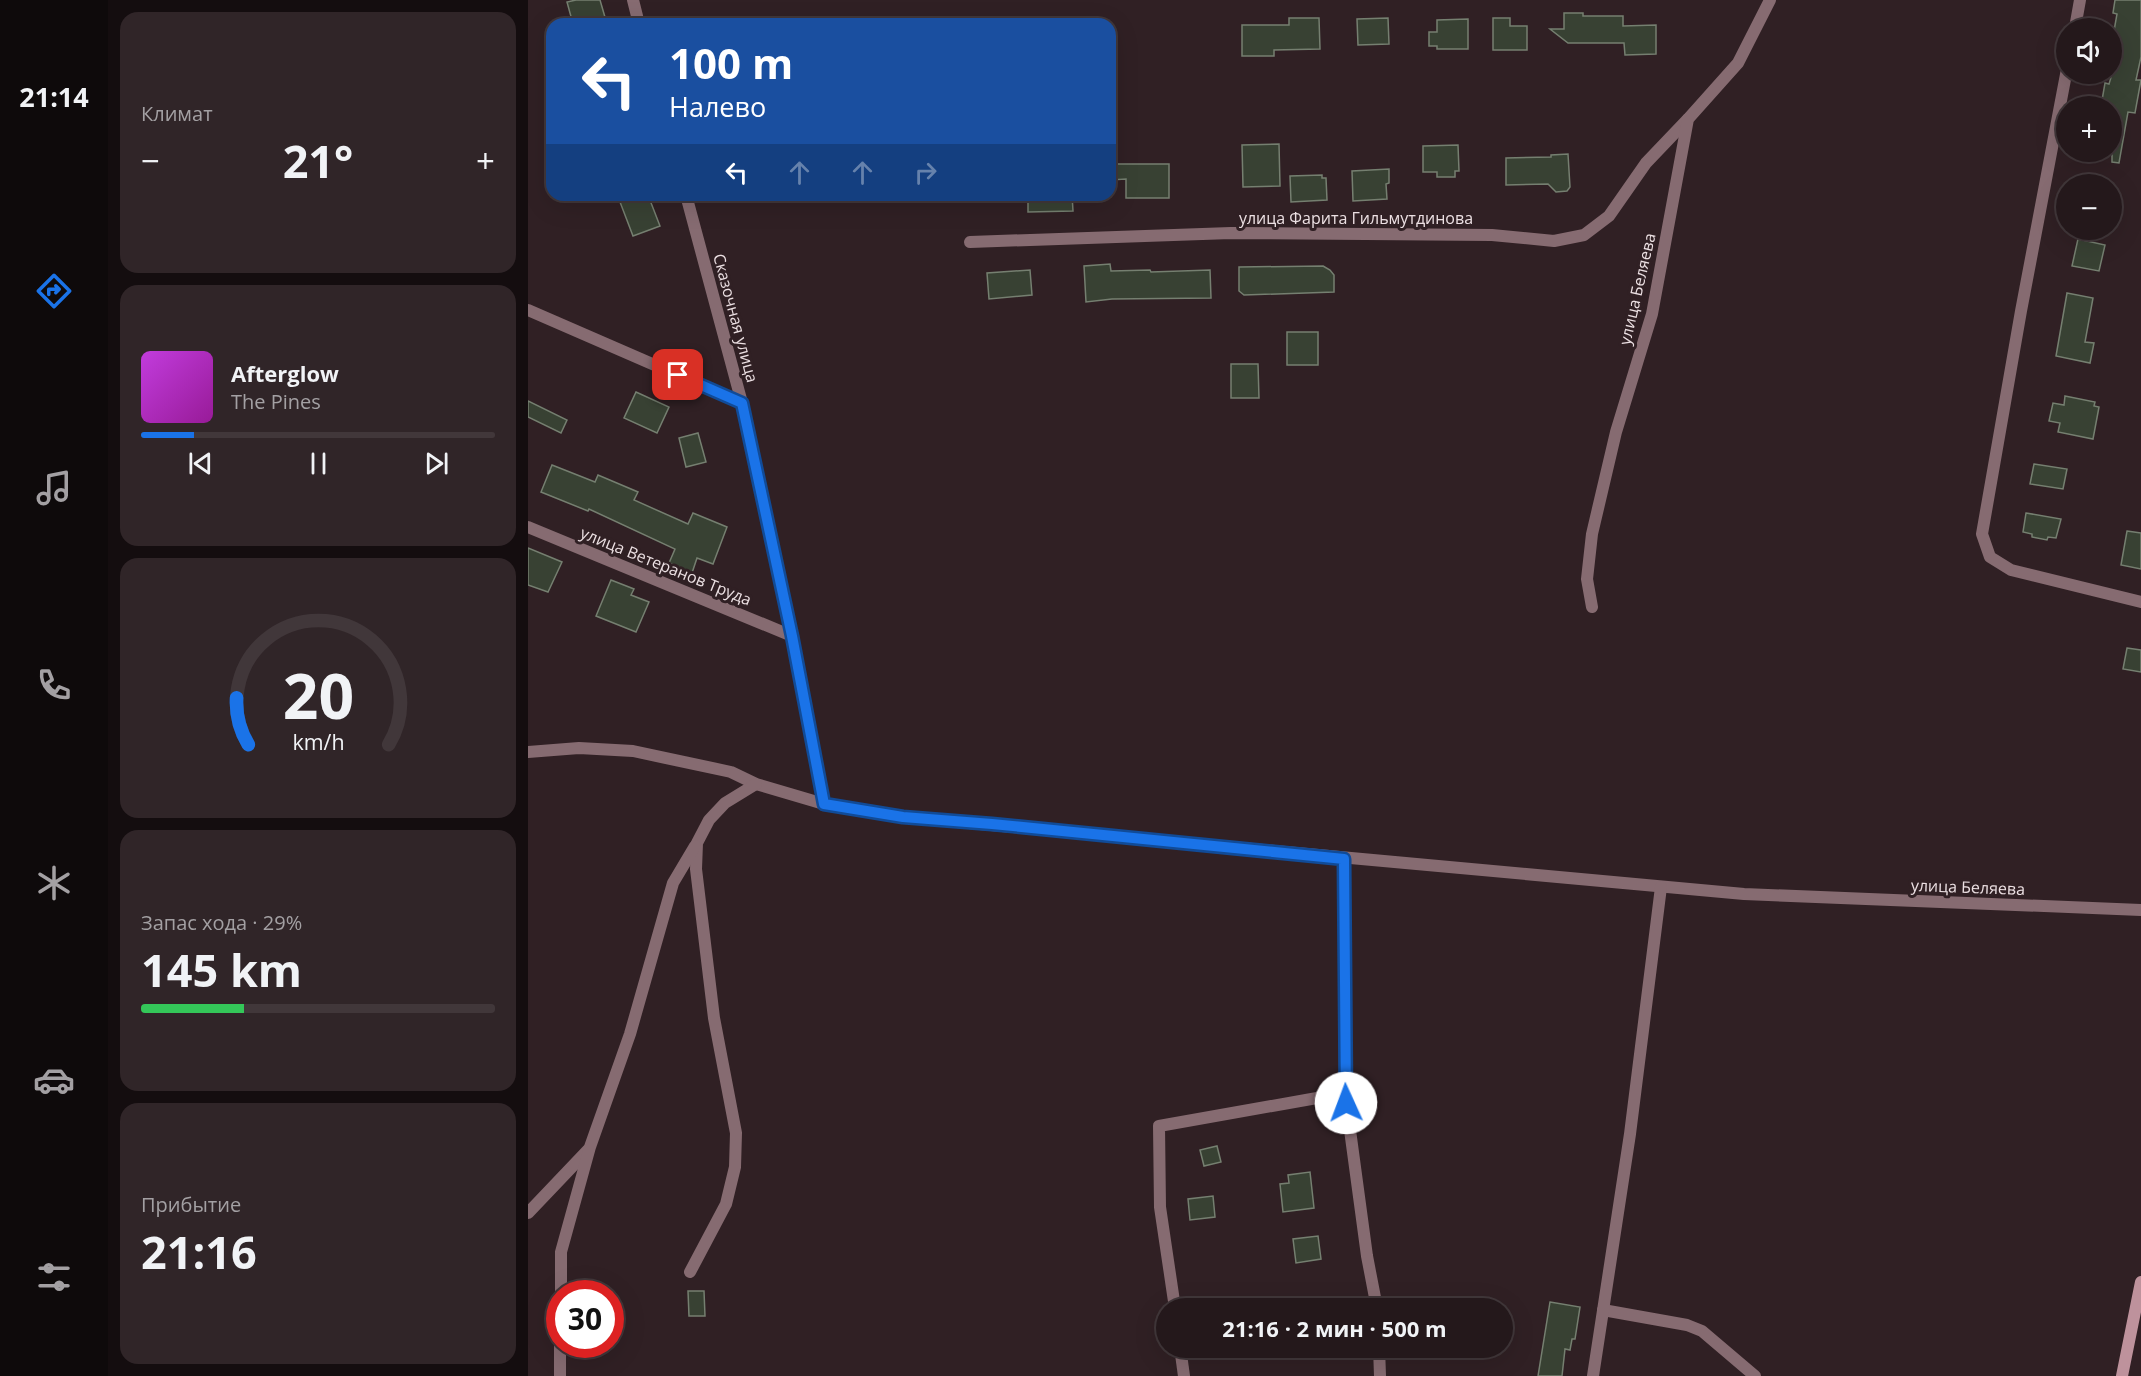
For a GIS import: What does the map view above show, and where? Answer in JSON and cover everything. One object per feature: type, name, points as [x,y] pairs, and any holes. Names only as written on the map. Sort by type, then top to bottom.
[{"type":"main road","points":[[2122,1376],[2141,1282]]},
{"type":"street","points":[[633,0],[638,18]]},
{"type":"street","points":[[1688,119],[1738,63],[1770,0]]},
{"type":"street","points":[[2077,18],[2080,0]]},
{"type":"street","points":[[2064,84],[2021,310],[1982,534],[1990,557],[2011,570],[2141,602]]},
{"type":"street","name":"улица Фарита Гильмутдинова","points":[[970,242],[1254,233],[1492,235],[1554,241],[1584,236],[1609,216],[1646,163],[1688,119]]},
{"type":"street","name":"улица Беляева","points":[[1592,607],[1587,579],[1592,534],[1616,432],[1652,314],[1688,119]]},
{"type":"street","name":"Сказочная улица","points":[[688,201],[742,403],[792,636],[824,804]]},
{"type":"street","points":[[528,310],[742,403]]},
{"type":"street","name":"улица Ветеранов Труда","points":[[528,527],[792,636]]},
{"type":"street","name":"улица Беляева","points":[[528,752],[579,747],[633,751],[731,772],[756,784],[824,804],[903,817],[1744,894],[2141,910]]},
{"type":"street","points":[[561,1280],[561,1252],[590,1147],[630,1034],[673,883],[710,820],[725,802],[756,784]]},
{"type":"street","points":[[690,1272],[726,1204],[735,1167],[736,1133],[714,1018],[696,869],[698,843]]},
{"type":"street","points":[[1344,859],[1345,1093],[1367,1256],[1375,1298]]},
{"type":"street","points":[[1593,1376],[1629,1134],[1661,887]]},
{"type":"street","points":[[1174,1298],[1160,1207],[1159,1126],[1345,1093]]},
{"type":"street","points":[[528,1213],[590,1147]]},
{"type":"street","points":[[1603,1310],[1687,1325],[1702,1331],[1755,1376]]},
{"type":"street","points":[[560,1358],[560,1376]]},
{"type":"street","points":[[1182,1358],[1184,1376]]},
{"type":"street","points":[[1379,1358],[1380,1376]]},
{"type":"building","points":[[600,0],[605,18],[571,18],[567,2]]},
{"type":"building","points":[[2115,0],[2141,0],[2141,57],[2136,80],[2141,80],[2135,113],[2128,112],[2122,146],[2122,96],[2103,96],[2105,84],[2122,84],[2122,18],[2116,18],[2117,14],[2113,13]]},
{"type":"building","points":[[1564,13],[1583,13],[1583,16],[1623,16],[1623,26],[1656,25],[1656,54],[1625,55],[1624,43],[1568,43],[1550,29],[1564,29]]},
{"type":"building","points":[[1289,18],[1319,18],[1320,49],[1274,50],[1274,56],[1242,56],[1242,25],[1289,25]]},
{"type":"building","points":[[1388,18],[1389,44],[1358,45],[1357,19]]},
{"type":"building","points":[[1493,18],[1510,18],[1510,26],[1527,26],[1527,50],[1493,50]]},
{"type":"building","points":[[1468,19],[1468,49],[1437,49],[1437,46],[1429,46],[1429,32],[1437,32],[1437,20]]},
{"type":"building","points":[[1279,144],[1280,186],[1243,187],[1242,145]]},
{"type":"building","points":[[1458,145],[1459,171],[1455,171],[1455,177],[1437,177],[1437,172],[1423,172],[1423,146]]},
{"type":"building","points":[[1568,154],[1570,187],[1567,191],[1556,192],[1548,184],[1506,185],[1506,158],[1551,157],[1551,155]]},
{"type":"building","points":[[1116,164],[1169,164],[1169,198],[1126,198],[1126,179],[1116,180]]},
{"type":"building","points":[[1389,169],[1389,183],[1386,184],[1387,199],[1353,201],[1352,171]]},
{"type":"building","points":[[1322,175],[1322,178],[1326,178],[1327,200],[1291,202],[1290,176]]},
{"type":"building","points":[[650,201],[660,226],[633,236],[620,202]]},
{"type":"building","points":[[1028,201],[1072,201],[1073,211],[1028,212]]},
{"type":"building","points":[[2078,240],[2105,245],[2099,271],[2072,266]]},
{"type":"building","points":[[1110,264],[1111,271],[1210,270],[1211,298],[1112,299],[1086,302],[1084,266]]},
{"type":"building","points":[[1323,266],[1334,275],[1334,292],[1244,295],[1239,291],[1239,267]]},
{"type":"building","points":[[1030,270],[1032,295],[989,299],[987,273]]},
{"type":"building","points":[[2067,293],[2093,298],[2085,342],[2094,343],[2090,363],[2056,356]]},
{"type":"building","points":[[1287,332],[1318,332],[1318,365],[1287,365]]},
{"type":"building","points":[[1231,364],[1258,364],[1259,398],[1231,398]]},
{"type":"building","points":[[636,392],[669,407],[657,433],[624,418]]},
{"type":"building","points":[[2065,396],[2095,402],[2094,406],[2099,407],[2093,439],[2058,432],[2060,423],[2049,421],[2053,403],[2064,405]]},
{"type":"building","points":[[528,401],[567,420],[561,433],[528,417]]},
{"type":"building","points":[[698,433],[706,462],[686,467],[679,438]]},
{"type":"building","points":[[2034,464],[2067,469],[2063,489],[2030,484]]},
{"type":"building","points":[[552,465],[595,482],[598,475],[638,492],[634,500],[688,524],[693,513],[727,527],[713,564],[697,558],[692,573],[669,563],[675,549],[589,509],[588,511],[541,492]]},
{"type":"building","points":[[2026,513],[2061,519],[2056,538],[2048,537],[2047,540],[2032,537],[2032,534],[2023,532]]},
{"type":"building","points":[[2127,531],[2141,533],[2141,569],[2121,565]]},
{"type":"building","points":[[528,548],[562,562],[548,592],[528,585]]},
{"type":"building","points":[[611,580],[634,589],[631,595],[649,602],[636,632],[596,616]]},
{"type":"building","points":[[2127,648],[2141,650],[2141,672],[2123,669]]},
{"type":"building","points":[[1217,1146],[1221,1162],[1204,1166],[1200,1150]]},
{"type":"building","points":[[1310,1172],[1314,1208],[1283,1212],[1280,1184],[1289,1183],[1288,1175]]},
{"type":"building","points":[[1213,1196],[1215,1217],[1190,1220],[1188,1199]]},
{"type":"building","points":[[1318,1236],[1321,1259],[1296,1263],[1293,1239]]},
{"type":"building","points":[[688,1291],[704,1291],[705,1316],[689,1316]]},
{"type":"building","points":[[1550,1302],[1580,1307],[1575,1339],[1572,1339],[1570,1350],[1565,1349],[1562,1376],[1538,1376]]},
{"type":"route","points":[[678,375],[742,403],[792,636],[824,804],[903,817],[1153,839],[1344,859],[1346,1103]]}]
